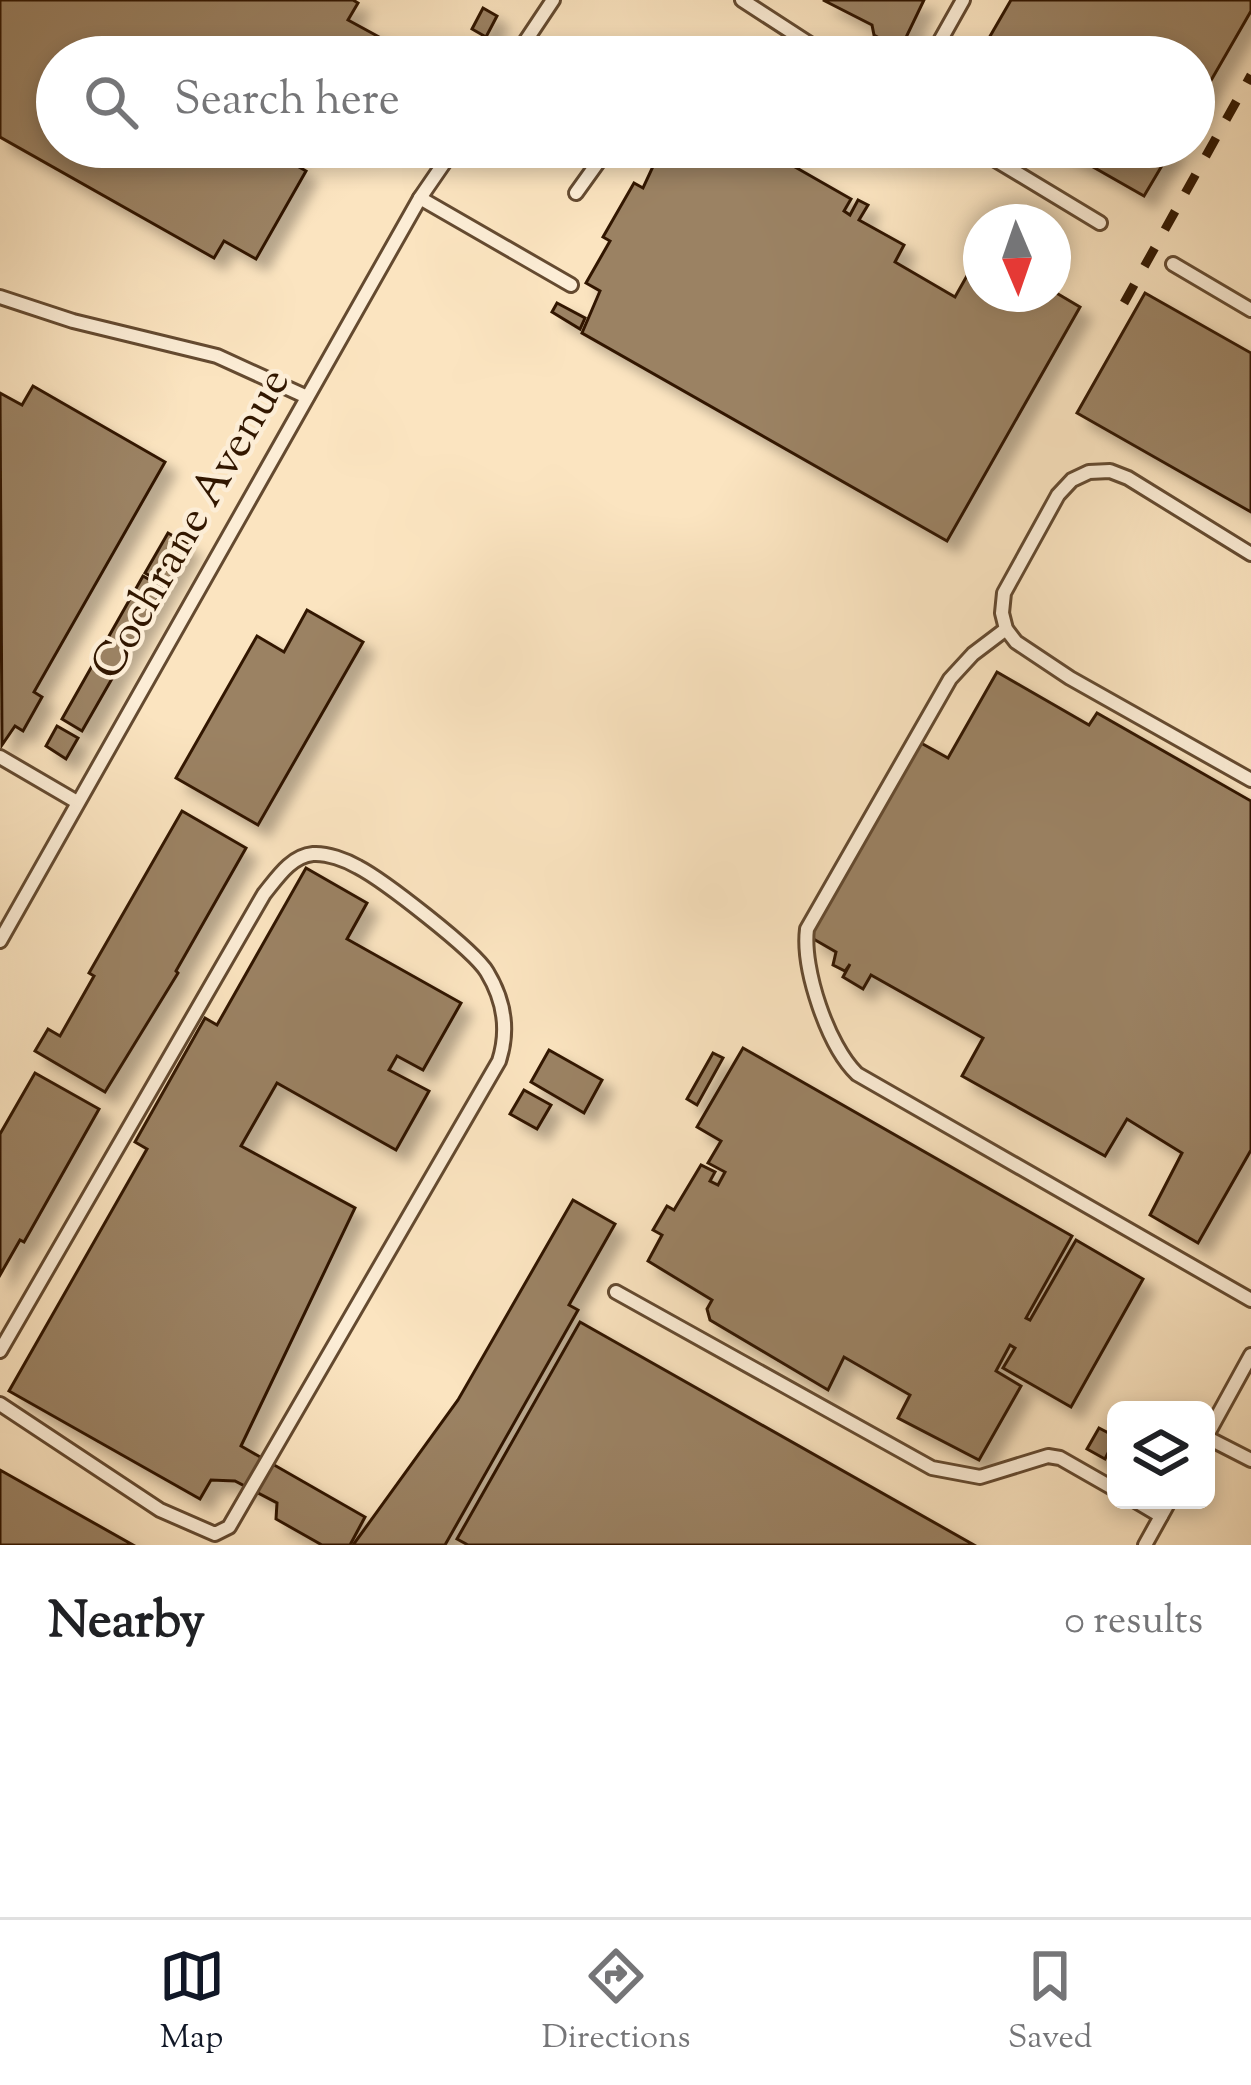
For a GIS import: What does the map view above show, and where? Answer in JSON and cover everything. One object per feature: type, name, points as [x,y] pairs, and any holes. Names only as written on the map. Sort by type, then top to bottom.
[{"type":"lane","points":[[529,36],[553,0]]},
{"type":"lane","points":[[742,0],[798,36]]},
{"type":"lane","points":[[943,36],[963,0]]},
{"type":"lane","name":"Cochrane Avenue","points":[[0,940],[440,168]]},
{"type":"lane","points":[[576,194],[594,168]]},
{"type":"lane","points":[[1009,168],[1100,223]]},
{"type":"lane","points":[[420,198],[571,285]]},
{"type":"lane","points":[[1174,264],[1251,310]]},
{"type":"lane","points":[[0,297],[217,356],[307,397]]},
{"type":"lane","points":[[1251,554],[1128,478],[1110,471],[1090,472],[1072,480],[1058,495],[1004,593],[1002,613],[1016,642],[1070,678],[1251,780]]},
{"type":"lane","points":[[1006,628],[950,679],[807,929],[807,953],[827,1028],[839,1054],[856,1074],[1251,1300]]},
{"type":"lane","points":[[0,758],[77,802]]},
{"type":"lane","points":[[0,1351],[264,894],[296,860],[314,854],[359,867],[473,953],[501,1004],[505,1042],[491,1078],[229,1527],[215,1534],[174,1518],[0,1405]]},
{"type":"lane","points":[[616,1292],[932,1468],[980,1478],[1048,1456],[1107,1485]]},
{"type":"lane","points":[[1215,1420],[1251,1354]]},
{"type":"lane","points":[[1215,1442],[1251,1460]]},
{"type":"lane","points":[[1149,1509],[1161,1516]]},
{"type":"lane","points":[[1145,1545],[1165,1509]]},
{"type":"building","points":[[0,0],[353,0],[358,3],[348,20],[377,36],[36,36],[36,157],[0,137]]},
{"type":"building","points":[[823,0],[924,0],[907,36],[876,36],[872,25]]},
{"type":"building","points":[[1011,0],[1251,0],[1251,11],[1215,74],[1215,36],[990,36]]},
{"type":"building","points":[[483,8],[497,16],[487,36],[472,29]]},
{"type":"building","points":[[55,168],[306,171],[256,259],[224,241],[214,258]]},
{"type":"building","points":[[652,168],[797,168],[851,199],[844,211],[850,215],[858,200],[868,205],[859,220],[904,245],[895,262],[955,297],[963,283],[963,312],[1071,312],[1071,302],[1080,307],[947,541],[582,333],[600,291],[586,283],[610,241],[603,237],[634,183],[643,188]]},
{"type":"building","points":[[1095,168],[1161,168],[1144,196]]},
{"type":"building","points":[[1145,293],[1251,353],[1251,512],[1077,413]]},
{"type":"building","points":[[557,303],[585,318],[580,329],[552,312]]},
{"type":"building","points":[[33,386],[165,462],[34,692],[42,697],[23,731],[15,726],[2,745],[0,393],[22,405]]},
{"type":"building","points":[[168,533],[189,545],[166,585],[145,573]]},
{"type":"building","points":[[143,576],[164,588],[82,731],[62,719]]},
{"type":"building","points":[[307,610],[363,642],[258,825],[176,778],[257,636],[284,652]]},
{"type":"building","points":[[997,672],[1089,725],[1097,713],[1251,801],[1251,1150],[1198,1243],[1150,1215],[1182,1153],[1127,1119],[1105,1156],[962,1076],[983,1038],[871,975],[863,989],[843,977],[850,964],[845,971],[833,965],[836,952],[810,937],[921,743],[948,758]]},
{"type":"building","points":[[57,726],[78,738],[66,759],[46,746]]},
{"type":"building","points":[[182,811],[246,848],[178,973],[105,1092],[35,1051],[48,1029],[60,1036],[94,976],[89,973]]},
{"type":"building","points":[[306,868],[367,903],[347,939],[461,1003],[423,1070],[397,1056],[389,1070],[429,1091],[396,1150],[277,1083],[241,1146],[355,1208],[241,1446],[365,1517],[350,1545],[322,1545],[276,1519],[277,1503],[235,1481],[211,1480],[200,1499],[9,1391],[147,1149],[135,1142],[205,1018],[217,1025]]},
{"type":"building","points":[[743,1048],[1072,1236],[1026,1318],[1030,1320],[1076,1240],[1143,1279],[1071,1407],[1003,1368],[1015,1348],[1010,1345],[996,1371],[1021,1386],[979,1460],[898,1418],[910,1395],[844,1357],[828,1390],[710,1320],[707,1309],[712,1300],[648,1261],[662,1235],[653,1230],[667,1206],[674,1210],[701,1165],[715,1172],[710,1181],[718,1185],[725,1172],[708,1163],[721,1141],[697,1127]]},
{"type":"building","points":[[549,1050],[602,1080],[584,1113],[531,1082]]},
{"type":"building","points":[[713,1053],[723,1058],[697,1105],[687,1099]]},
{"type":"building","points":[[35,1073],[99,1109],[24,1242],[20,1240],[0,1275],[0,1134]]},
{"type":"building","points":[[524,1090],[551,1105],[537,1129],[510,1114]]},
{"type":"building","points":[[573,1200],[615,1224],[569,1305],[578,1310],[445,1545],[353,1545],[458,1400]]},
{"type":"building","points":[[580,1322],[974,1545],[468,1545],[457,1539]]},
{"type":"building","points":[[1099,1428],[1107,1432],[1105,1459],[1087,1449]]},
{"type":"building","points":[[0,1470],[133,1545],[0,1545]]},
{"type":"railway","points":[[1215,140],[1251,75]]},
{"type":"railway","points":[[1124,303],[1199,168]]}]
